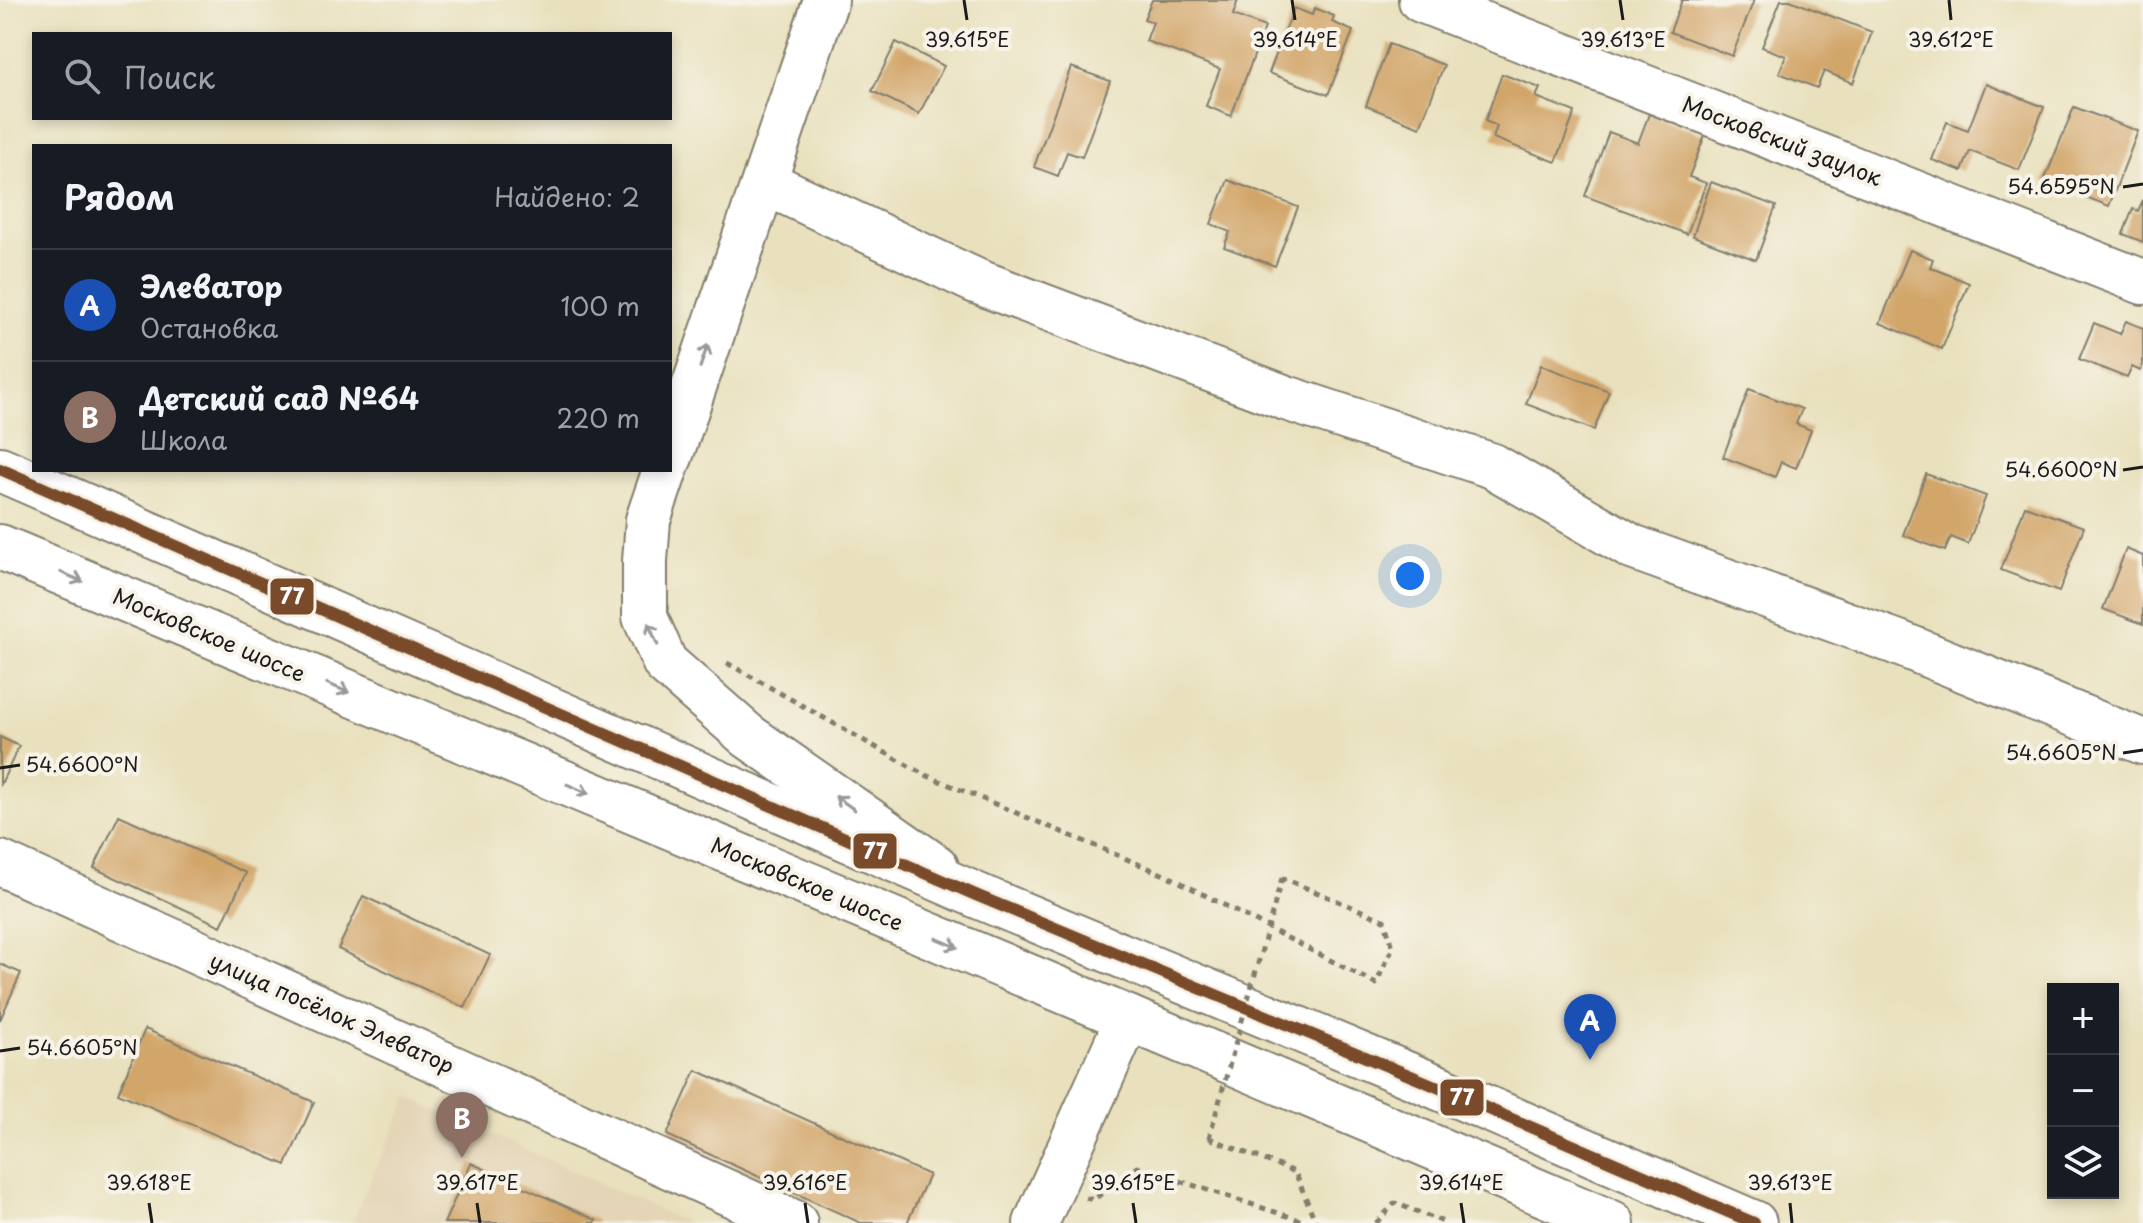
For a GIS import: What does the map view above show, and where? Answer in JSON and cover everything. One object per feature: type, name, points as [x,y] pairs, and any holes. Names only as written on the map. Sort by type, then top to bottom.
[{"type":"main road","points":[[672,451],[826,0]]},
{"type":"main road","name":"Московский заулок","points":[[1421,0],[2143,282]]},
{"type":"main road","points":[[764,182],[976,281],[1286,398],[1493,466],[1632,547],[1896,642],[2143,742]]},
{"type":"main road","points":[[0,469],[978,896],[1428,1083],[1754,1223]]},
{"type":"main road","points":[[664,472],[648,520],[645,617],[665,663],[748,736],[978,896]]},
{"type":"main road","name":"Московское шоссе","points":[[0,547],[1612,1223]]},
{"type":"main road","name":"улица посёлок Элеватор","points":[[0,863],[795,1223]]},
{"type":"main road","points":[[1043,1207],[1128,1018]]},
{"type":"path","points":[[715,656],[923,774],[1172,878],[1376,984],[1393,947],[1384,920],[1282,878],[1209,1138],[1295,1172],[1316,1223]]},
{"type":"path","points":[[1043,1207],[1093,1200],[1137,1167],[1309,1223]]},
{"type":"path","points":[[1376,1223],[1395,1203],[1446,1223]]},
{"type":"shaded area","points":[[408,1097],[688,1223],[362,1223],[353,1219]]},
{"type":"building","points":[[1152,0],[1238,0],[1233,15],[1265,27],[1231,116],[1206,106],[1220,69],[1146,41],[1153,22],[1144,19]]},
{"type":"building","points":[[1682,0],[1754,0],[1732,56],[1670,32]]},
{"type":"building","points":[[1781,0],[1790,0],[1872,32],[1853,83],[1824,71],[1817,88],[1779,73],[1786,56],[1762,47]]},
{"type":"building","points":[[1294,8],[1312,15],[1315,8],[1334,16],[1332,22],[1353,31],[1328,95],[1269,73]]},
{"type":"building","points":[[896,42],[944,66],[919,114],[872,91]]},
{"type":"building","points":[[1389,44],[1444,65],[1420,127],[1366,106]]},
{"type":"building","points":[[1071,67],[1110,81],[1082,157],[1067,152],[1058,176],[1034,167]]},
{"type":"building","points":[[1502,74],[1540,88],[1536,97],[1575,112],[1556,162],[1493,138],[1497,126],[1485,121]]},
{"type":"building","points":[[1986,84],[2044,107],[2019,170],[1970,151],[1962,171],[1932,160],[1947,122],[1968,130]]},
{"type":"building","points":[[2074,107],[2138,131],[2109,206],[2044,181]]},
{"type":"building","points":[[1649,114],[1705,135],[1689,177],[1706,183],[1687,234],[1585,196],[1609,132],[1638,143]]},
{"type":"building","points":[[1228,180],[1298,207],[1275,266],[1224,247],[1230,232],[1211,224]]},
{"type":"building","points":[[1711,182],[1776,206],[1756,260],[1693,236]]},
{"type":"building","points":[[2143,200],[2143,242],[2123,234],[2133,209],[2138,211]]},
{"type":"building","points":[[1910,250],[1933,259],[1930,267],[1969,283],[1942,349],[1880,323]]},
{"type":"building","points":[[2126,321],[2143,328],[2141,371],[2132,367],[2127,378],[2079,359],[2094,323],[2120,334]]},
{"type":"building","points":[[1541,365],[1609,391],[1594,430],[1526,404]]},
{"type":"building","points":[[1749,389],[1802,409],[1796,424],[1811,430],[1796,468],[1781,462],[1775,477],[1723,457]]},
{"type":"building","points":[[1926,474],[1986,496],[1968,544],[1951,537],[1945,551],[1903,535]]},
{"type":"building","points":[[2025,506],[2084,527],[2059,592],[2001,570]]},
{"type":"building","points":[[2126,549],[2143,556],[2143,624],[2103,609]]},
{"type":"building","points":[[0,737],[19,746],[0,786]]},
{"type":"building","points":[[119,815],[246,873],[221,926],[94,868]]},
{"type":"building","points":[[363,896],[490,955],[465,1008],[338,949]]},
{"type":"building","points":[[0,964],[21,973],[0,1020]]},
{"type":"building","points":[[145,1029],[314,1102],[286,1165],[118,1093]]},
{"type":"building","points":[[696,1070],[929,1175],[907,1223],[861,1223],[667,1135]]},
{"type":"building","points":[[471,1163],[596,1220],[595,1223],[444,1223]]},
{"type":"transit line","name":"77","points":[[0,469],[978,896],[1428,1083],[1754,1223]]},
{"type":"place","name":"Элеватор","points":[[1590,1060]]},
{"type":"place","name":"Детский сад №64","points":[[462,1158]]}]
